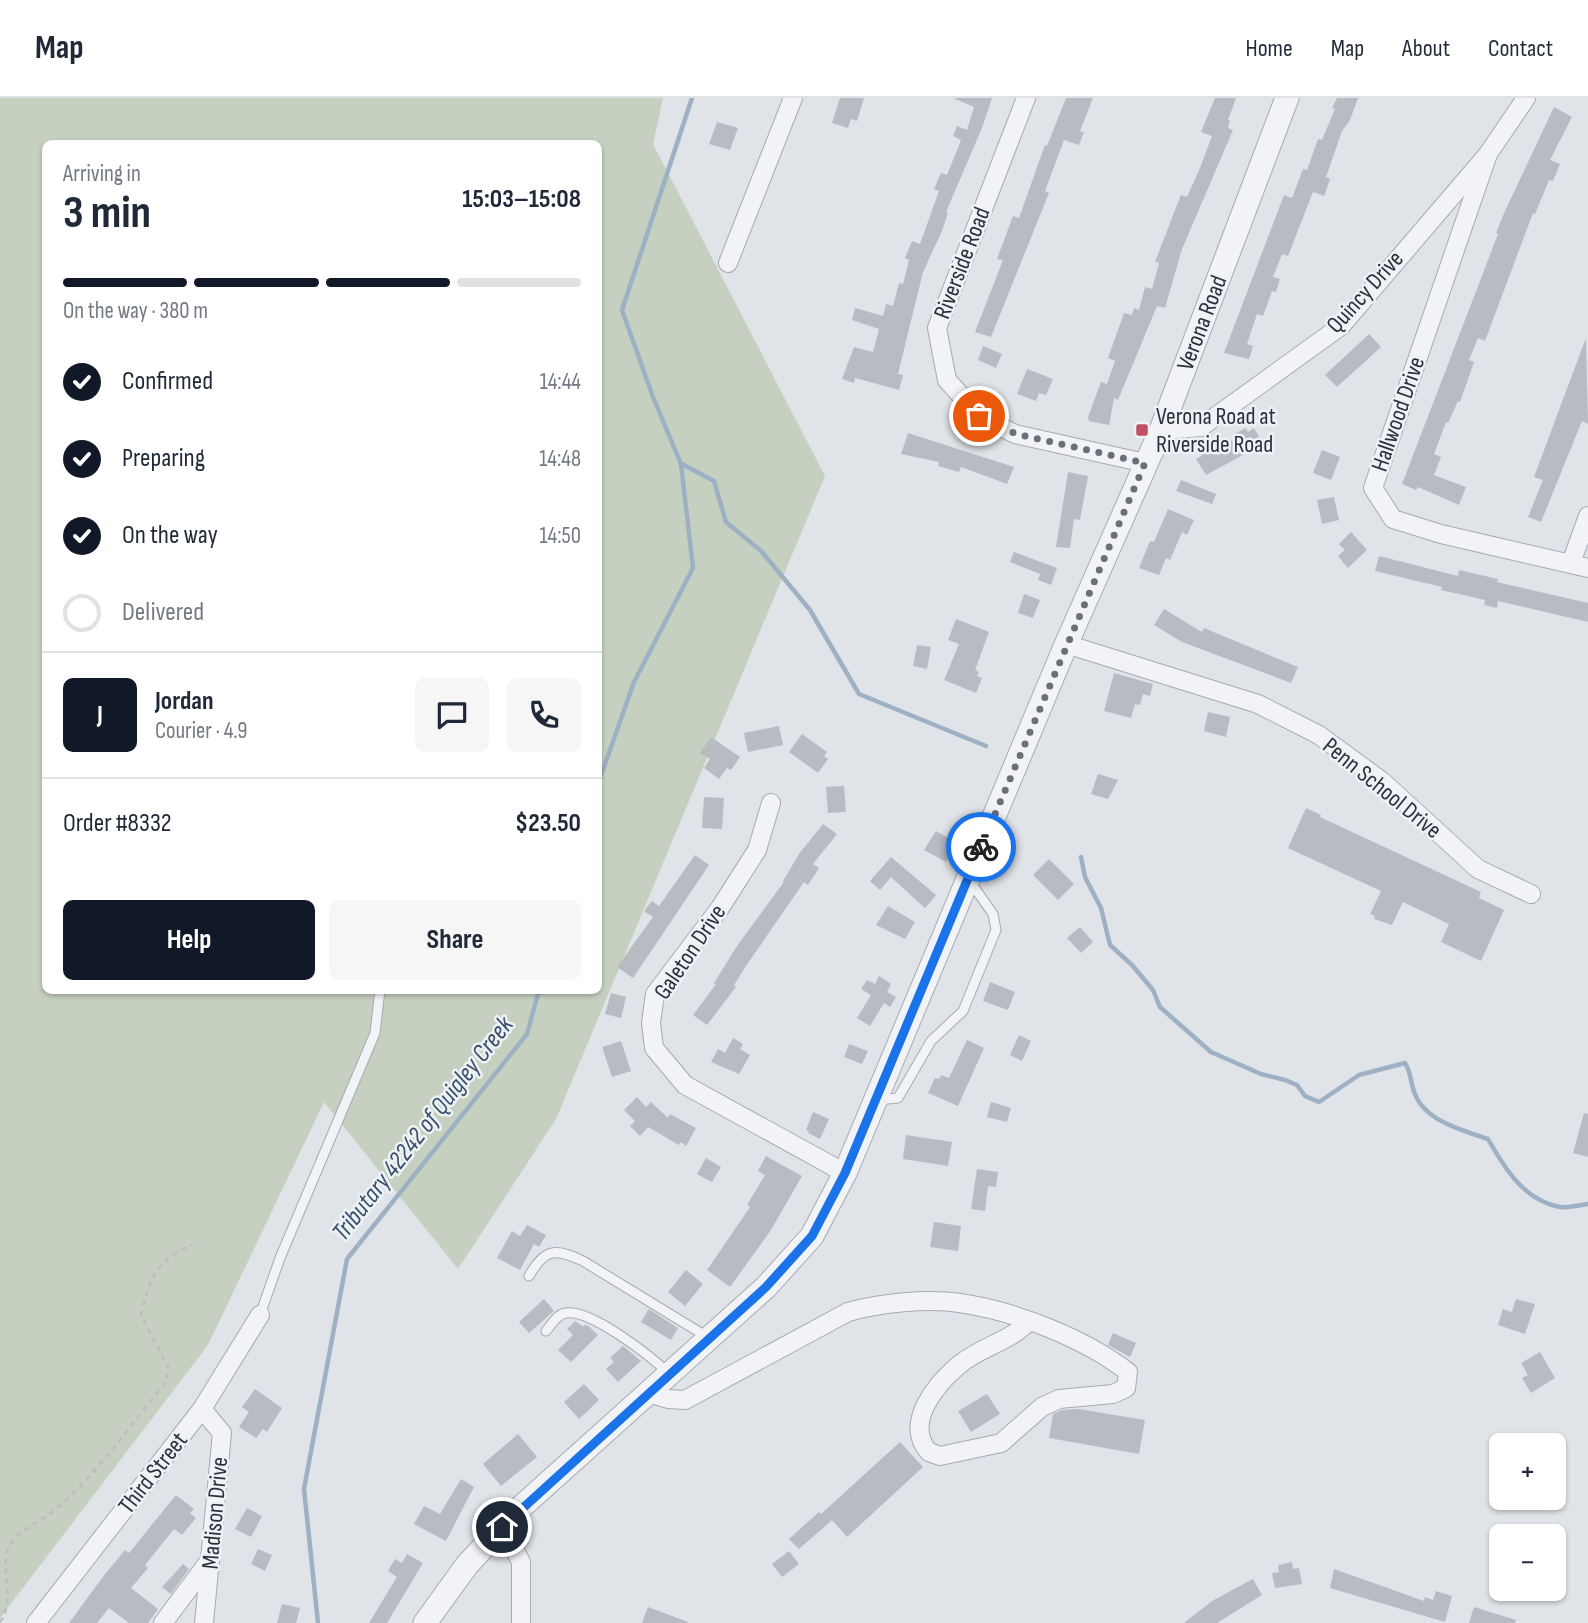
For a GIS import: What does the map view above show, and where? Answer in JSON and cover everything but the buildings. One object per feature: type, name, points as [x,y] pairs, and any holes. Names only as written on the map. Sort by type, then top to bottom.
[{"type":"street","points":[[728,263],[793,98]]},
{"type":"street","name":"Riverside Road","points":[[1026,98],[937,328],[947,380],[979,416],[1016,434],[1145,463]]},
{"type":"street","name":"Verona Road","points":[[425,1623],[467,1564],[502,1527],[766,1287],[812,1236],[845,1173],[1066,644],[1161,430],[1287,98]]},
{"type":"street","name":"Quincy Drive","points":[[1161,430],[1201,427],[1341,326],[1488,154],[1526,98]]},
{"type":"street","name":"Hallwood Drive","points":[[1488,154],[1373,488],[1393,519],[1441,534],[1580,566]]},
{"type":"street","points":[[1580,566],[1588,516]]},
{"type":"street","name":"Penn School Drive","points":[[1066,644],[1258,705],[1319,735],[1383,782],[1478,870],[1531,894]]},
{"type":"street","name":"Galeton Drive","points":[[771,803],[757,850],[720,908],[655,994],[651,1023],[654,1048],[685,1085],[845,1173]]},
{"type":"street","points":[[648,1392],[668,1399],[685,1400],[800,1335],[848,1312],[869,1306],[921,1301],[960,1302],[1028,1322],[1065,1334],[1113,1360],[1128,1372],[1126,1388],[1113,1394],[1059,1399],[1042,1407],[1001,1443],[940,1456],[929,1452],[919,1434],[919,1418],[946,1379],[959,1365],[1018,1332],[1028,1322]]},
{"type":"street","name":"Third Street","points":[[36,1623],[202,1409],[260,1315]]},
{"type":"street","name":"Madison Drive","points":[[202,1409],[222,1433],[204,1623]]},
{"type":"street","points":[[502,1527],[521,1562],[521,1623]]},
{"type":"street","points":[[163,1623],[210,1560]]},
{"type":"lane","points":[[876,1101],[898,1098],[931,1041],[963,1011],[996,930],[989,906],[968,878]]},
{"type":"lane","points":[[260,1315],[285,1246],[375,1033],[380,994]]},
{"type":"lane","points":[[529,1276],[537,1262],[548,1253],[562,1252],[583,1261],[709,1338]]},
{"type":"lane","points":[[546,1331],[563,1314],[570,1312],[629,1340],[669,1374]]},
{"type":"path","points":[[0,1622],[5,1616],[8,1594],[8,1549],[20,1533],[68,1498],[164,1383],[169,1368],[141,1315],[149,1282],[161,1265],[167,1257],[193,1244]]},
{"type":"green space","points":[[0,98],[663,98],[653,144],[825,476],[556,1119],[458,1269],[324,1102],[208,1345],[0,1618]]},
{"type":"waterway","points":[[602,773],[634,682],[693,568],[681,464],[653,397],[622,310],[692,98]]},
{"type":"waterway","points":[[682,464],[714,481],[726,522],[761,551],[810,610],[859,694],[986,746]]},
{"type":"waterway","points":[[1081,857],[1085,877],[1101,908],[1110,945],[1153,990],[1160,1007],[1211,1052],[1261,1074],[1297,1085],[1305,1096],[1319,1102],[1359,1075],[1405,1063],[1415,1094],[1427,1111],[1446,1124],[1488,1139],[1516,1181],[1536,1198],[1560,1207],[1588,1204]]},
{"type":"waterway","name":"Tributary 42242 of Quigley Creek","points":[[318,1623],[304,1489],[347,1259],[527,1034],[538,994]]},
{"type":"way so far","points":[[979,416],[1016,434],[1145,463],[981,847]]},
{"type":"place","name":"Verona Road at Riverside Road","points":[[1142,430]]},
{"type":"route","points":[[502,1527],[766,1287],[812,1236],[845,1173],[981,847]]}]
